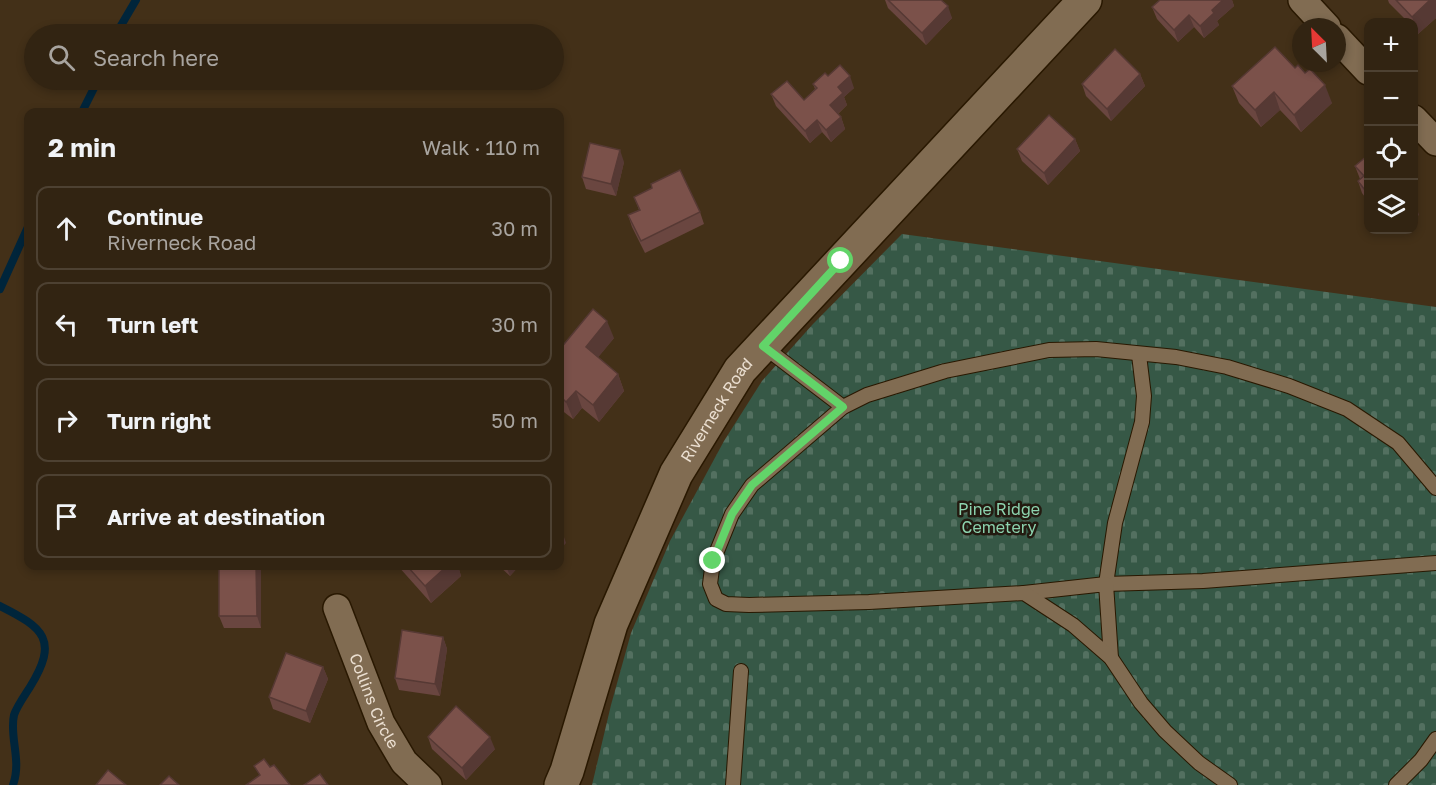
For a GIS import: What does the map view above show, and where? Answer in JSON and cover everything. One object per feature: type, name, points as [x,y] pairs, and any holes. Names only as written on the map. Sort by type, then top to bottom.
[{"type":"main road","name":"Riverneck Road","points":[[561,785],[611,624],[676,474],[740,370],[1085,0]]},
{"type":"street","points":[[1302,0],[1319,18]]},
{"type":"street","points":[[1346,48],[1364,67]]},
{"type":"street","points":[[1418,123],[1436,142]]},
{"type":"street","name":"Collins Circle","points":[[337,609],[381,723],[404,762],[428,785]]},
{"type":"lane","points":[[763,346],[843,407]]},
{"type":"lane","points":[[1436,488],[1398,443],[1347,409],[1289,386],[1227,366],[1176,357],[1095,349],[1049,350],[945,371],[867,395],[843,407],[752,485],[732,514],[713,561],[710,584],[716,599],[726,604],[869,602],[1024,593],[1106,584],[1203,581],[1436,563]]},
{"type":"lane","points":[[1111,657],[1106,584],[1115,523],[1142,422],[1144,396],[1139,355]]},
{"type":"lane","points":[[1024,593],[1073,625],[1111,657],[1141,703],[1165,731],[1199,763],[1230,785]]},
{"type":"lane","points":[[732,785],[741,670]]},
{"type":"lane","points":[[1396,785],[1421,760],[1436,739]]},
{"type":"green space","name":"Pine Ridge Cemetery","points":[[902,234],[1436,307],[1436,785],[592,785],[631,633],[670,541],[724,441],[762,381],[813,324]]},
{"type":"building","points":[[888,0],[941,0],[948,6],[922,33]]},
{"type":"building","points":[[1160,0],[1223,0],[1212,10],[1214,13],[1200,26],[1189,15],[1174,30],[1152,7]]},
{"type":"building","points":[[1396,0],[1430,0],[1412,17]]},
{"type":"building","points":[[1275,47],[1292,65],[1292,72],[1313,72],[1325,85],[1294,115],[1274,92],[1255,110],[1232,86]]},
{"type":"building","points":[[1115,49],[1140,74],[1107,109],[1082,84]]},
{"type":"building","points":[[840,65],[850,76],[838,87],[843,93],[830,105],[841,117],[826,130],[817,120],[805,131],[771,94],[787,81],[804,100],[817,88],[813,84],[825,73],[828,76]]},
{"type":"building","points":[[1049,115],[1075,139],[1044,173],[1017,149]]},
{"type":"building","points":[[590,143],[620,150],[611,184],[582,177]]},
{"type":"building","points":[[1364,158],[1364,176],[1355,166]]},
{"type":"building","points":[[680,170],[700,212],[641,241],[628,215],[640,210],[634,197],[652,188],[651,184]]},
{"type":"building","points":[[1364,176],[1364,189],[1358,181]]},
{"type":"building","points":[[593,309],[607,321],[586,347],[618,374],[593,405],[576,391],[566,402],[564,400],[564,344]]},
{"type":"building","points":[[219,570],[256,570],[257,616],[219,616]]},
{"type":"building","points":[[411,570],[443,570],[425,586]]},
{"type":"building","points":[[402,630],[443,637],[435,684],[395,678]]},
{"type":"building","points":[[286,653],[323,667],[306,711],[269,697]]},
{"type":"building","points":[[456,706],[490,737],[462,768],[428,737]]},
{"type":"building","points":[[264,759],[270,767],[274,765],[290,785],[246,785],[260,775],[254,766]]},
{"type":"building","points":[[108,770],[126,785],[96,785]]},
{"type":"building","points":[[320,774],[328,785],[304,785]]},
{"type":"building","points":[[169,776],[179,785],[160,785]]},
{"type":"waterway","points":[[122,24],[136,0]]},
{"type":"waterway","points":[[84,108],[93,90]]},
{"type":"waterway","points":[[0,289],[24,236]]},
{"type":"waterway","points":[[0,606],[27,621],[36,629],[45,647],[39,671],[14,715],[16,767],[13,785]]},
{"type":"route","points":[[713,561],[732,514],[752,485],[843,407],[763,346],[841,261]]}]
